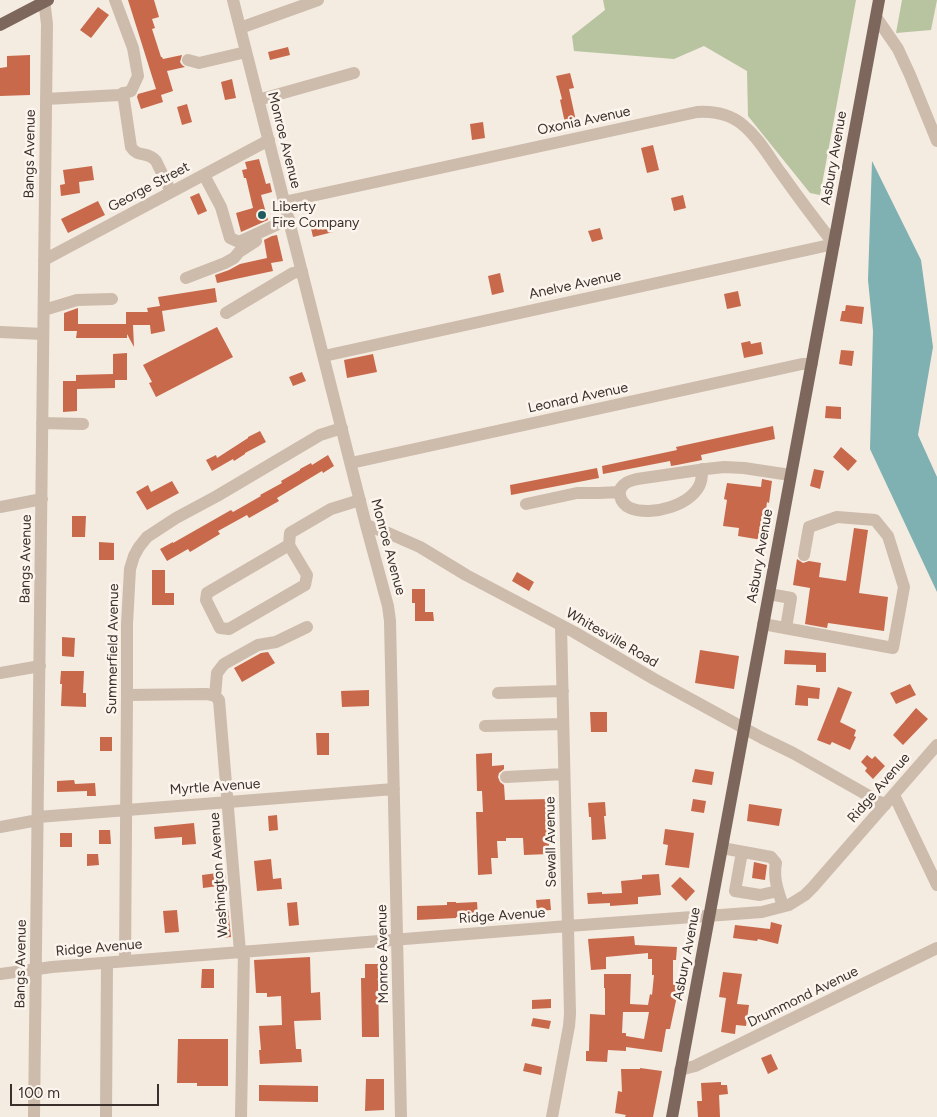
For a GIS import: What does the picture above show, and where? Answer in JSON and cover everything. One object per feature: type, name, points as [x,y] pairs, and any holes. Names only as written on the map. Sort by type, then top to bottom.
[{"type":"main road","name":"Asbury Avenue","points":[[672,1117],[879,0]]},
{"type":"main road","points":[[0,25],[46,1]]},
{"type":"street","points":[[46,99],[119,95],[131,90],[138,76],[133,48],[115,0]]},
{"type":"street","name":"Monroe Avenue","points":[[232,0],[388,606],[390,621],[401,1117]]},
{"type":"street","points":[[240,28],[318,0]]},
{"type":"street","name":"Bangs Avenue","points":[[34,1117],[44,334],[46,1]]},
{"type":"street","points":[[876,16],[898,49],[937,141]]},
{"type":"street","points":[[188,60],[199,63],[246,52]]},
{"type":"street","points":[[258,100],[354,73]]},
{"type":"street","points":[[123,94],[131,147],[134,152],[150,156],[156,161],[171,192]]},
{"type":"street","name":"Oxonia Avenue","points":[[284,202],[697,112],[708,112],[719,113],[743,124],[754,136],[834,244]]},
{"type":"street","name":"George Street","points":[[44,260],[269,140]]},
{"type":"street","points":[[204,175],[221,207],[230,238],[239,242],[290,223]]},
{"type":"street","points":[[186,278],[225,264],[239,252],[271,231],[290,223]]},
{"type":"street","name":"Anelve Avenue","points":[[324,356],[834,244]]},
{"type":"street","points":[[226,313],[292,274],[302,271]]},
{"type":"street","points":[[44,310],[77,300],[112,299]]},
{"type":"street","points":[[0,332],[44,334]]},
{"type":"street","name":"Leonard Avenue","points":[[351,463],[802,364],[812,364]]},
{"type":"street","points":[[42,424],[83,424]]},
{"type":"street","name":"Summerfield Avenue","points":[[126,961],[127,624],[130,569],[134,556],[148,537],[176,518],[217,496],[320,434],[342,428]]},
{"type":"street","points":[[702,469],[701,483],[695,492],[668,508],[644,511],[631,508],[621,500],[621,487],[626,483],[637,479],[702,469],[744,468],[790,475]]},
{"type":"street","points":[[526,504],[576,493],[620,492]]},
{"type":"street","points":[[0,506],[42,499]]},
{"type":"street","points":[[289,546],[207,593],[206,600],[220,628],[230,629],[306,585],[307,575],[289,546],[290,533],[331,509],[360,500]]},
{"type":"street","points":[[763,624],[893,648],[904,587],[888,536],[875,520],[837,517],[809,527],[804,554]]},
{"type":"street","name":"Whitesville Road","points":[[366,525],[420,547],[466,575],[574,632],[654,679],[744,728],[793,752],[885,805]]},
{"type":"street","points":[[769,594],[791,598],[786,628]]},
{"type":"street","name":"Sewall Avenue","points":[[552,1117],[570,1014],[561,626]]},
{"type":"street","name":"Washington Avenue","points":[[241,1117],[242,952],[217,701],[217,673],[224,664],[258,645],[276,642],[307,627]]},
{"type":"street","points":[[0,672],[40,666]]},
{"type":"street","points":[[498,693],[562,691]]},
{"type":"street","points":[[127,695],[207,694],[217,701]]},
{"type":"street","points":[[486,726],[563,724]]},
{"type":"street","name":"Ridge Avenue","points":[[0,974],[126,961],[762,912],[789,905],[813,886],[937,745]]},
{"type":"street","points":[[506,776],[564,774]]},
{"type":"street","name":"Myrtle Avenue","points":[[0,827],[38,818],[127,809],[394,789]]},
{"type":"street","points":[[894,795],[937,885]]},
{"type":"street","points":[[722,848],[771,857],[776,863],[774,873],[782,906]]},
{"type":"street","points":[[742,852],[735,891],[760,896],[778,890]]},
{"type":"street","name":"Drummond Avenue","points":[[680,1070],[695,1066],[937,948]]},
{"type":"street","points":[[106,1117],[107,963]]},
{"type":"green space","points":[[603,0],[856,0],[820,195],[810,193],[748,116],[747,71],[704,46],[674,59],[574,51],[572,36],[605,10]]},
{"type":"green space","points":[[902,0],[937,0],[931,30],[896,33]]},
{"type":"water","points":[[872,161],[921,260],[933,347],[918,435],[937,477],[937,592],[870,449],[873,331],[868,280]]},
{"type":"building","points":[[128,0],[154,0],[159,17],[152,19],[155,28],[152,29],[161,57],[163,59],[182,55],[180,62],[185,67],[167,71],[173,91],[161,95],[163,102],[141,109],[137,97],[138,94],[156,89]]},
{"type":"building","points":[[98,7],[109,15],[91,38],[80,30]]},
{"type":"building","points":[[288,47],[290,55],[270,60],[268,52]]},
{"type":"building","points":[[30,55],[30,95],[0,96],[0,68],[7,67],[7,56]]},
{"type":"building","points":[[570,73],[574,88],[569,89],[576,121],[565,123],[560,100],[562,99],[556,76]]},
{"type":"building","points":[[232,79],[236,98],[225,100],[221,82]]},
{"type":"building","points":[[187,104],[192,122],[182,125],[177,107]]},
{"type":"building","points":[[483,122],[485,138],[472,140],[470,124]]},
{"type":"building","points":[[653,145],[659,170],[647,173],[641,148]]},
{"type":"building","points":[[259,159],[266,184],[270,183],[272,192],[261,195],[268,220],[241,232],[236,213],[253,208],[246,178],[244,178],[242,170],[247,169],[245,162]]},
{"type":"building","points":[[92,166],[94,180],[79,182],[80,193],[61,196],[60,185],[65,184],[63,170]]},
{"type":"building","points":[[199,193],[207,211],[198,215],[190,197]]},
{"type":"building","points":[[683,195],[686,208],[674,211],[671,198]]},
{"type":"building","points":[[98,201],[105,215],[68,233],[61,219]]},
{"type":"building","points":[[330,219],[333,232],[313,237],[310,224]]},
{"type":"building","points":[[600,228],[603,239],[592,242],[588,231]]},
{"type":"building","points":[[277,235],[283,261],[271,263],[273,271],[217,283],[215,275],[240,264],[267,258],[264,240]]},
{"type":"building","points":[[500,273],[504,292],[492,295],[488,276]]},
{"type":"building","points":[[215,288],[217,302],[162,311],[165,331],[151,334],[150,325],[133,325],[134,347],[127,334],[127,338],[76,338],[77,331],[64,331],[64,313],[78,308],[78,324],[126,324],[126,312],[148,312],[147,308],[160,306],[158,297]]},
{"type":"building","points":[[738,291],[741,306],[727,309],[724,294]]},
{"type":"building","points":[[846,305],[864,307],[862,324],[840,321],[842,311],[845,311]]},
{"type":"building","points":[[217,327],[233,357],[156,397],[149,383],[152,382],[143,365]]},
{"type":"building","points":[[750,341],[751,344],[761,342],[763,354],[744,358],[741,343]]},
{"type":"building","points":[[841,350],[854,351],[852,366],[839,364]]},
{"type":"building","points":[[127,353],[127,380],[115,380],[115,388],[77,389],[77,411],[63,412],[63,381],[76,381],[76,375],[113,374],[113,354]]},
{"type":"building","points":[[373,354],[377,372],[347,378],[344,360]]},
{"type":"building","points":[[302,372],[306,381],[293,386],[289,377]]},
{"type":"building","points":[[826,406],[841,407],[841,419],[825,418]]},
{"type":"building","points":[[773,426],[775,439],[701,455],[702,460],[671,466],[670,461],[603,474],[602,466],[677,450],[676,447]]},
{"type":"building","points":[[260,431],[266,442],[234,461],[233,459],[212,471],[206,460],[216,455],[217,458]]},
{"type":"building","points":[[841,447],[857,461],[848,471],[833,457]]},
{"type":"building","points":[[328,455],[334,466],[323,473],[322,471],[277,498],[279,501],[249,518],[247,515],[218,531],[220,534],[190,552],[188,549],[167,561],[160,549],[231,510],[233,512],[282,483],[281,481],[300,469],[311,463],[312,465]]},
{"type":"building","points":[[597,468],[599,478],[511,495],[510,485]]},
{"type":"building","points":[[814,469],[824,471],[820,489],[810,486]]},
{"type":"building","points":[[762,479],[772,481],[762,540],[738,536],[739,528],[723,526],[727,500],[724,499],[727,483],[761,487]]},
{"type":"building","points":[[172,481],[179,493],[147,510],[136,492],[148,485],[151,492]]},
{"type":"building","points":[[72,516],[86,516],[85,537],[72,537]]},
{"type":"building","points":[[854,528],[868,530],[859,593],[888,597],[884,631],[828,623],[827,628],[805,624],[810,588],[793,585],[797,559],[803,563],[809,561],[821,563],[819,577],[846,581]]},
{"type":"building","points":[[99,542],[114,543],[114,560],[99,560]]},
{"type":"building","points":[[152,570],[165,570],[165,593],[174,593],[174,605],[152,605]]},
{"type":"building","points":[[517,572],[534,582],[529,591],[512,581]]},
{"type":"building","points":[[412,589],[425,589],[425,612],[433,612],[434,621],[415,621],[415,603],[412,603]]},
{"type":"building","points":[[62,637],[75,638],[74,657],[62,656]]},
{"type":"building","points":[[700,650],[739,656],[734,689],[695,683]]},
{"type":"building","points":[[785,650],[826,653],[826,672],[816,672],[816,665],[784,664]]},
{"type":"building","points":[[268,652],[275,663],[242,682],[234,668],[261,653]]},
{"type":"building","points":[[61,671],[84,671],[83,693],[86,693],[86,707],[61,706]]},
{"type":"building","points":[[910,684],[916,695],[896,704],[890,693]]},
{"type":"building","points":[[797,685],[820,688],[819,699],[808,698],[808,706],[795,705]]},
{"type":"building","points":[[838,687],[852,692],[840,722],[856,730],[854,736],[856,737],[850,750],[832,742],[830,745],[817,740]]},
{"type":"building","points":[[369,690],[369,706],[342,707],[341,691]]},
{"type":"building","points":[[916,708],[928,719],[903,745],[893,735]]},
{"type":"building","points":[[590,712],[607,712],[607,732],[591,732]]},
{"type":"building","points":[[316,733],[329,733],[329,755],[317,755]]},
{"type":"building","points":[[100,737],[112,737],[112,751],[100,751]]},
{"type":"building","points":[[492,753],[492,766],[504,765],[504,769],[499,773],[498,777],[504,785],[505,800],[549,799],[549,854],[524,855],[523,838],[506,838],[506,841],[497,841],[498,858],[491,858],[492,874],[478,875],[476,812],[483,812],[482,791],[477,791],[476,754]]},
{"type":"building","points":[[867,755],[872,759],[875,756],[885,766],[873,779],[865,771],[867,768],[861,762]]},
{"type":"building","points":[[695,769],[714,772],[712,785],[692,782]]},
{"type":"building","points":[[74,780],[75,784],[95,783],[96,796],[87,796],[87,791],[57,792],[57,781]]},
{"type":"building","points":[[693,799],[706,801],[704,813],[691,811]]},
{"type":"building","points":[[605,802],[606,839],[592,840],[588,803]]},
{"type":"building","points":[[749,804],[782,809],[779,826],[747,821]]},
{"type":"building","points":[[277,815],[278,830],[269,831],[268,816]]},
{"type":"building","points":[[194,823],[196,844],[182,845],[182,837],[155,839],[154,827]]},
{"type":"building","points":[[665,829],[694,833],[689,868],[665,865],[668,845],[663,844]]},
{"type":"building","points":[[99,830],[110,830],[111,844],[99,844]]},
{"type":"building","points":[[60,833],[72,833],[72,847],[60,847]]},
{"type":"building","points":[[87,854],[98,854],[99,865],[87,866]]},
{"type":"building","points":[[271,859],[273,879],[281,878],[282,889],[257,891],[254,861]]},
{"type":"building","points":[[754,862],[767,865],[765,880],[752,878]]},
{"type":"building","points":[[225,872],[226,885],[203,888],[202,875]]},
{"type":"building","points":[[659,874],[661,895],[638,897],[638,904],[610,906],[610,903],[588,904],[587,893],[622,893],[621,881],[642,879],[642,875]]},
{"type":"building","points":[[680,877],[695,891],[686,901],[671,886]]},
{"type":"building","points":[[550,899],[551,910],[537,911],[536,900]]},
{"type":"building","points":[[297,902],[299,925],[289,926],[287,903]]},
{"type":"building","points":[[447,902],[477,902],[478,916],[417,920],[417,906],[447,905]]},
{"type":"building","points":[[228,909],[231,937],[221,938],[219,910]]},
{"type":"building","points":[[177,910],[179,932],[165,933],[163,911]]},
{"type":"building","points":[[771,922],[782,925],[778,944],[758,939],[757,941],[733,938],[735,925],[770,929]]},
{"type":"building","points":[[634,936],[635,945],[677,947],[676,960],[673,960],[673,981],[678,982],[677,996],[670,1029],[666,1029],[662,1052],[626,1047],[626,1051],[608,1050],[607,1062],[586,1061],[586,1051],[589,1051],[590,1014],[605,1015],[604,974],[631,974],[630,1004],[648,1005],[650,994],[652,995],[654,975],[652,975],[652,959],[648,959],[648,953],[606,957],[606,969],[591,970],[588,939]],"holes":[[[623,1012],[649,1012],[644,1039],[626,1036],[626,1033],[622,1033]]]},
{"type":"building","points":[[310,957],[311,993],[320,992],[321,1020],[294,1021],[296,1049],[301,1049],[302,1062],[260,1064],[259,1026],[282,1025],[281,996],[267,997],[267,993],[256,993],[254,960]]},
{"type":"building","points":[[365,964],[380,964],[380,972],[378,972],[379,1037],[362,1037],[361,978],[365,978]]},
{"type":"building","points":[[202,969],[214,969],[214,988],[201,988]]},
{"type":"building","points":[[723,972],[742,974],[737,1004],[749,1005],[746,1026],[736,1025],[735,1034],[721,1032],[726,998],[719,997]]},
{"type":"building","points":[[551,999],[551,1008],[532,1009],[532,1000]]},
{"type":"building","points":[[533,1018],[551,1021],[549,1029],[531,1026]]},
{"type":"building","points":[[178,1039],[228,1039],[228,1086],[197,1086],[197,1083],[177,1083]]},
{"type":"building","points":[[771,1054],[778,1069],[768,1074],[761,1058]]},
{"type":"building","points":[[525,1063],[542,1067],[541,1075],[523,1071]]},
{"type":"building","points":[[640,1068],[662,1071],[653,1117],[625,1117],[626,1115],[615,1113],[618,1091],[622,1092],[621,1069]]},
{"type":"building","points":[[366,1079],[384,1079],[384,1110],[365,1111]]},
{"type":"building","points":[[721,1082],[721,1085],[727,1085],[728,1094],[719,1095],[720,1117],[698,1117],[697,1101],[702,1101],[701,1083]]},
{"type":"building","points":[[259,1085],[318,1086],[318,1102],[259,1101]]},
{"type":"place","name":"Liberty Fire Company","points":[[262,215]]}]
